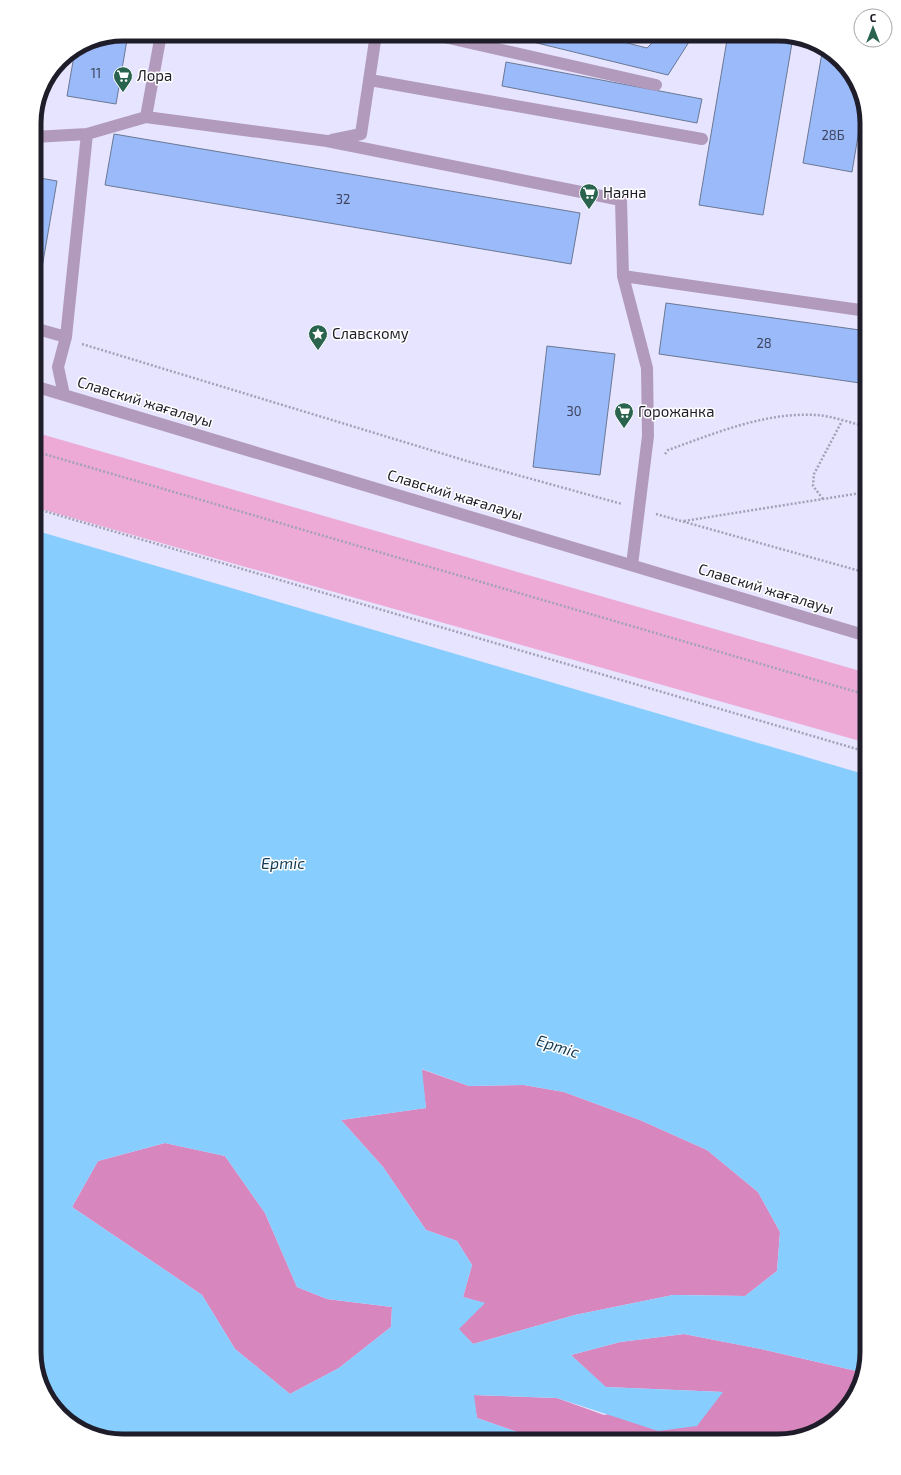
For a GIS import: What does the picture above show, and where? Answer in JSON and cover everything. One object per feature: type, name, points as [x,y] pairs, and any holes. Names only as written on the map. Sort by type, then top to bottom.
[{"type":"street","points":[[146,117],[160,41]]},
{"type":"street","points":[[327,141],[361,134],[375,41]]},
{"type":"street","points":[[462,41],[656,85]]},
{"type":"street","points":[[370,80],[702,139]]},
{"type":"street","points":[[41,137],[87,134],[146,117],[327,141],[621,200],[623,276],[647,368],[648,436],[632,565]]},
{"type":"street","points":[[64,395],[58,367],[65,338],[87,134]]},
{"type":"street","points":[[623,276],[860,310]]},
{"type":"street","points":[[41,330],[65,338]]},
{"type":"street","name":"Славский жағалауы","points":[[41,388],[860,634]]},
{"type":"path","points":[[65,338],[470,462],[860,571]]},
{"type":"path","points":[[661,459],[668,450],[765,418],[792,415],[818,415],[860,425]]},
{"type":"path","points":[[824,499],[813,486],[814,474],[842,421]]},
{"type":"path","points":[[41,453],[860,693]]},
{"type":"path","points":[[681,521],[860,493]]},
{"type":"path","points":[[41,510],[860,750]]},
{"type":"shaded area","points":[[41,434],[860,671],[860,741],[41,509]]},
{"type":"shaded area","points":[[421,1069],[469,1086],[524,1085],[564,1092],[640,1120],[707,1150],[758,1192],[780,1232],[777,1271],[745,1296],[673,1295],[575,1315],[473,1344],[458,1329],[484,1303],[463,1297],[472,1265],[457,1241],[426,1230],[383,1167],[341,1120],[426,1108]]},
{"type":"shaded area","points":[[165,1143],[225,1156],[265,1213],[297,1287],[327,1299],[392,1307],[391,1327],[339,1368],[290,1394],[235,1349],[202,1295],[72,1207],[98,1161]]},
{"type":"shaded area","points":[[684,1334],[761,1349],[857,1371],[852,1388],[840,1406],[832,1414],[814,1426],[789,1433],[523,1434],[477,1418],[473,1395],[557,1398],[604,1415],[723,1392],[605,1387],[571,1355],[620,1342]]},
{"type":"water","name":"Ертіс","points":[[41,532],[860,773],[860,1352],[857,1371],[761,1349],[684,1334],[620,1342],[571,1355],[606,1387],[723,1392],[697,1426],[658,1431],[557,1398],[474,1395],[477,1418],[523,1434],[118,1434],[97,1430],[77,1420],[61,1406],[49,1388],[44,1373],[41,1352]],"holes":[[[422,1069],[469,1086],[524,1085],[564,1092],[640,1120],[707,1150],[758,1192],[780,1232],[777,1271],[745,1296],[673,1295],[575,1315],[473,1344],[459,1329],[485,1303],[463,1297],[472,1265],[457,1241],[426,1230],[383,1167],[341,1120],[426,1108]],[[165,1143],[225,1156],[265,1213],[297,1287],[327,1299],[392,1307],[391,1327],[339,1368],[290,1394],[235,1349],[202,1295],[72,1207],[98,1161]]]},
{"type":"building","points":[[127,41],[116,104],[67,96],[74,57],[97,45]]},
{"type":"building","points":[[529,41],[620,41],[647,48],[654,41],[690,41],[668,75]]},
{"type":"building","points":[[727,41],[783,41],[792,43],[763,215],[699,205]]},
{"type":"building","points":[[822,54],[832,61],[846,77],[852,87],[857,102],[860,124],[852,172],[803,163]]},
{"type":"building","points":[[506,62],[702,99],[697,123],[502,86]]},
{"type":"building","points":[[114,134],[580,213],[571,264],[105,185]]},
{"type":"building","points":[[41,178],[57,181],[41,273]]},
{"type":"building","points":[[666,303],[860,330],[860,383],[659,354]]},
{"type":"building","points":[[547,346],[615,354],[600,475],[533,467]]},
{"type":"place","name":"Лора","points":[[123,93]]},
{"type":"place","name":"Наяна","points":[[589,210]]},
{"type":"place","name":"Славскому","points":[[318,351]]},
{"type":"place","name":"Горожанка","points":[[624,429]]}]
